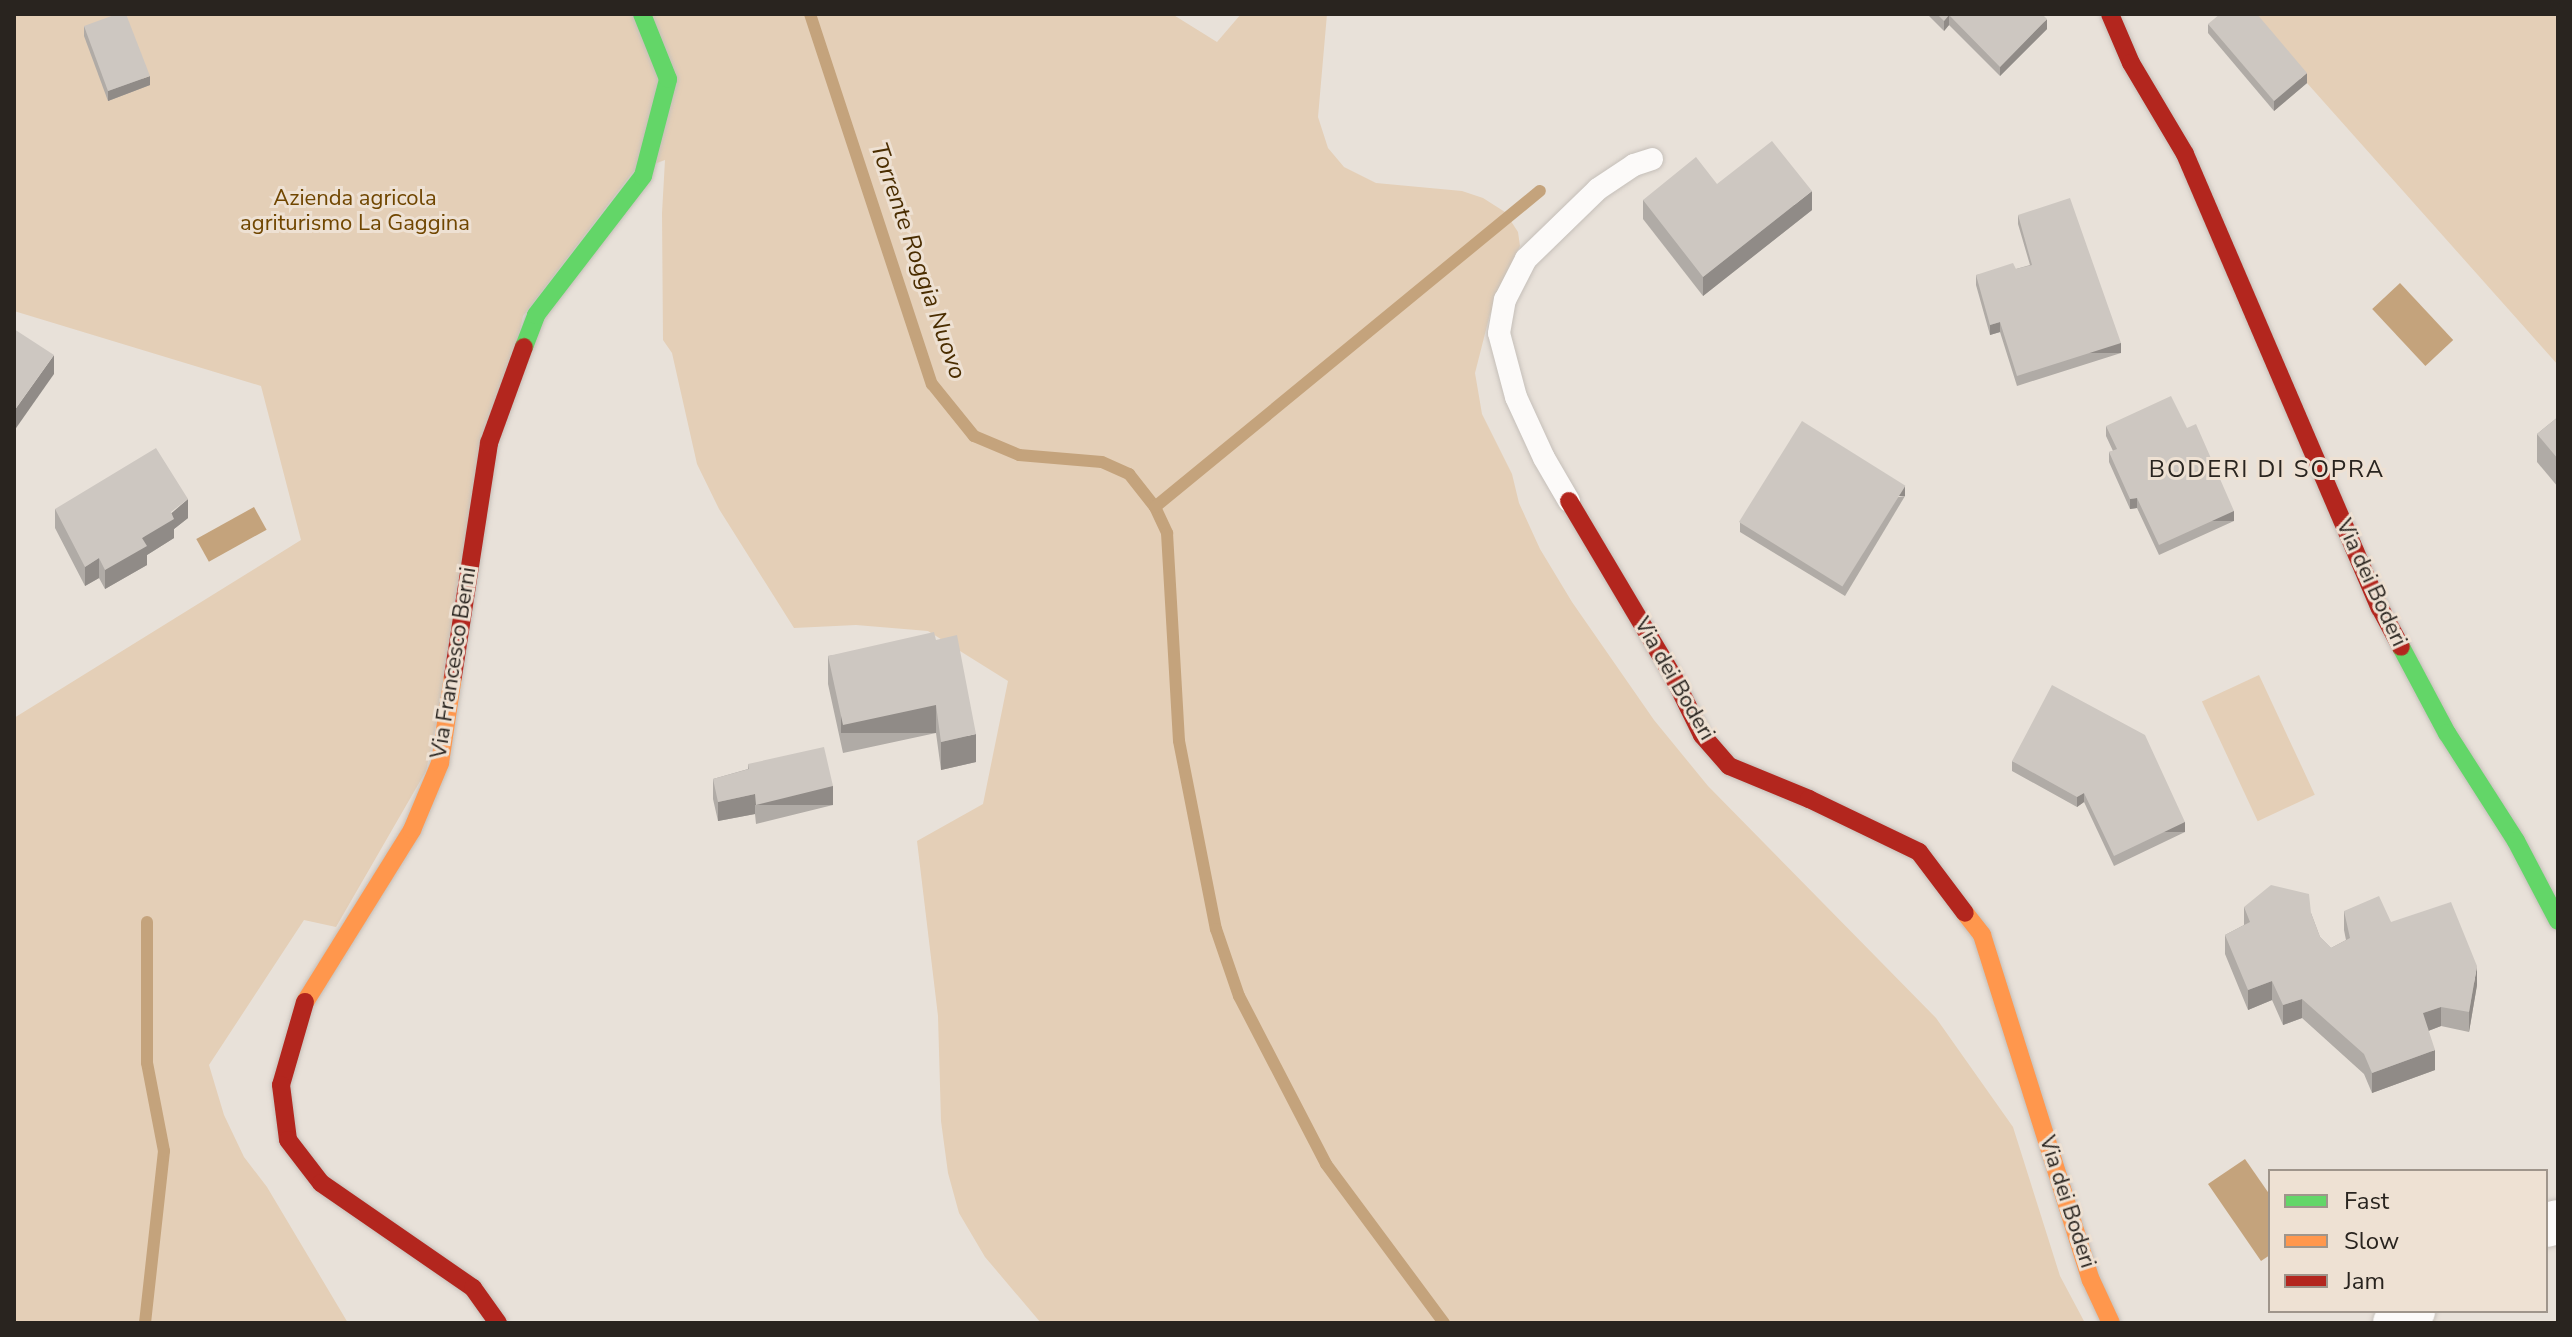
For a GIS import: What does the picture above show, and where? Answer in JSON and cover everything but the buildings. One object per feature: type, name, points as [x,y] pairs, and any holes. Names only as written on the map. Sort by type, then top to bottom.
[{"type":"street","name":"Via Francesco Berni","points":[[498,1323],[473,1288],[321,1183],[288,1140],[281,1085],[301,1009],[412,830],[440,763],[489,443],[536,315],[643,176],[668,79],[642,14]]},
{"type":"street","name":"Via dei Boderi","points":[[2110,14],[2131,63],[2185,154],[2380,608],[2447,733],[2516,841],[2558,921]]},
{"type":"street","name":"Via dei Boderi","points":[[1569,501],[1673,676],[1702,735],[1729,766],[1809,799],[1919,852],[1982,935],[2091,1280],[2111,1323]]},
{"type":"lane","name":"Via dei Boderi","points":[[1569,501],[1544,458],[1516,397],[1499,333],[1505,300],[1526,259],[1598,189],[1634,165],[1652,159]]},
{"type":"green space","name":"Azienda agricola agriturismo La Gaggina","points":[[14,14],[1172,14],[1217,42],[1241,14],[1327,14],[1318,117],[1328,148],[1344,167],[1376,183],[1462,191],[1483,198],[1505,212],[1518,232],[1520,246],[1490,314],[1475,373],[1482,414],[1512,474],[1519,503],[1540,549],[1572,602],[1654,720],[1708,786],[1936,1018],[2013,1127],[2060,1276],[2085,1323],[1041,1323],[985,1257],[959,1213],[948,1173],[941,1121],[938,1016],[917,841],[983,804],[1008,681],[928,631],[856,625],[794,628],[719,509],[697,464],[672,353],[663,340],[662,213],[665,160],[633,172],[523,316],[426,771],[336,927],[304,920],[209,1065],[224,1115],[244,1157],[267,1187],[348,1323],[14,1323],[14,718],[301,540],[261,386],[14,311]]},
{"type":"green space","points":[[2248,14],[2558,14],[2558,365],[2307,83]]},
{"type":"green space","points":[[2259,675],[2315,795],[2258,821],[2202,702]]},
{"type":"shaded area","points":[[2400,283],[2453,340],[2425,366],[2372,309]]},
{"type":"shaded area","points":[[254,507],[267,530],[209,562],[196,539]]},
{"type":"shaded area","points":[[2245,1159],[2268,1192],[2268,1256],[2261,1261],[2208,1184]]},
{"type":"waterway","name":"Torrente Roggia Nuovo","points":[[810,14],[932,384],[974,436],[1019,455],[1102,462],[1129,474],[1155,507],[1167,533],[1179,741],[1216,929],[1239,996],[1326,1164],[1444,1323]]},
{"type":"waterway","points":[[1155,507],[1540,191]]},
{"type":"waterway","points":[[145,1323],[164,1151],[147,1063],[147,922]]},
{"type":"traffic: fast","points":[[524,347],[536,315],[643,176],[668,79],[642,14]]},
{"type":"traffic: fast","points":[[2401,647],[2447,733],[2516,841],[2558,921]]},
{"type":"traffic: slow","points":[[305,1002],[412,830],[440,763],[453,676]]},
{"type":"traffic: slow","points":[[1965,913],[1982,935],[2091,1280],[2111,1323]]},
{"type":"traffic: jam","points":[[2110,14],[2131,63],[2185,154],[2380,608],[2401,647]]},
{"type":"traffic: jam","points":[[453,676],[489,443],[524,347]]},
{"type":"traffic: jam","points":[[1569,501],[1673,676],[1702,735],[1729,766],[1809,799],[1919,852],[1965,913]]},
{"type":"traffic: jam","points":[[305,1002],[281,1085],[288,1140],[321,1183],[473,1288],[498,1323]]},
{"type":"district","name":"BODERI DI SOPRA","points":[[2267,470]]}]
